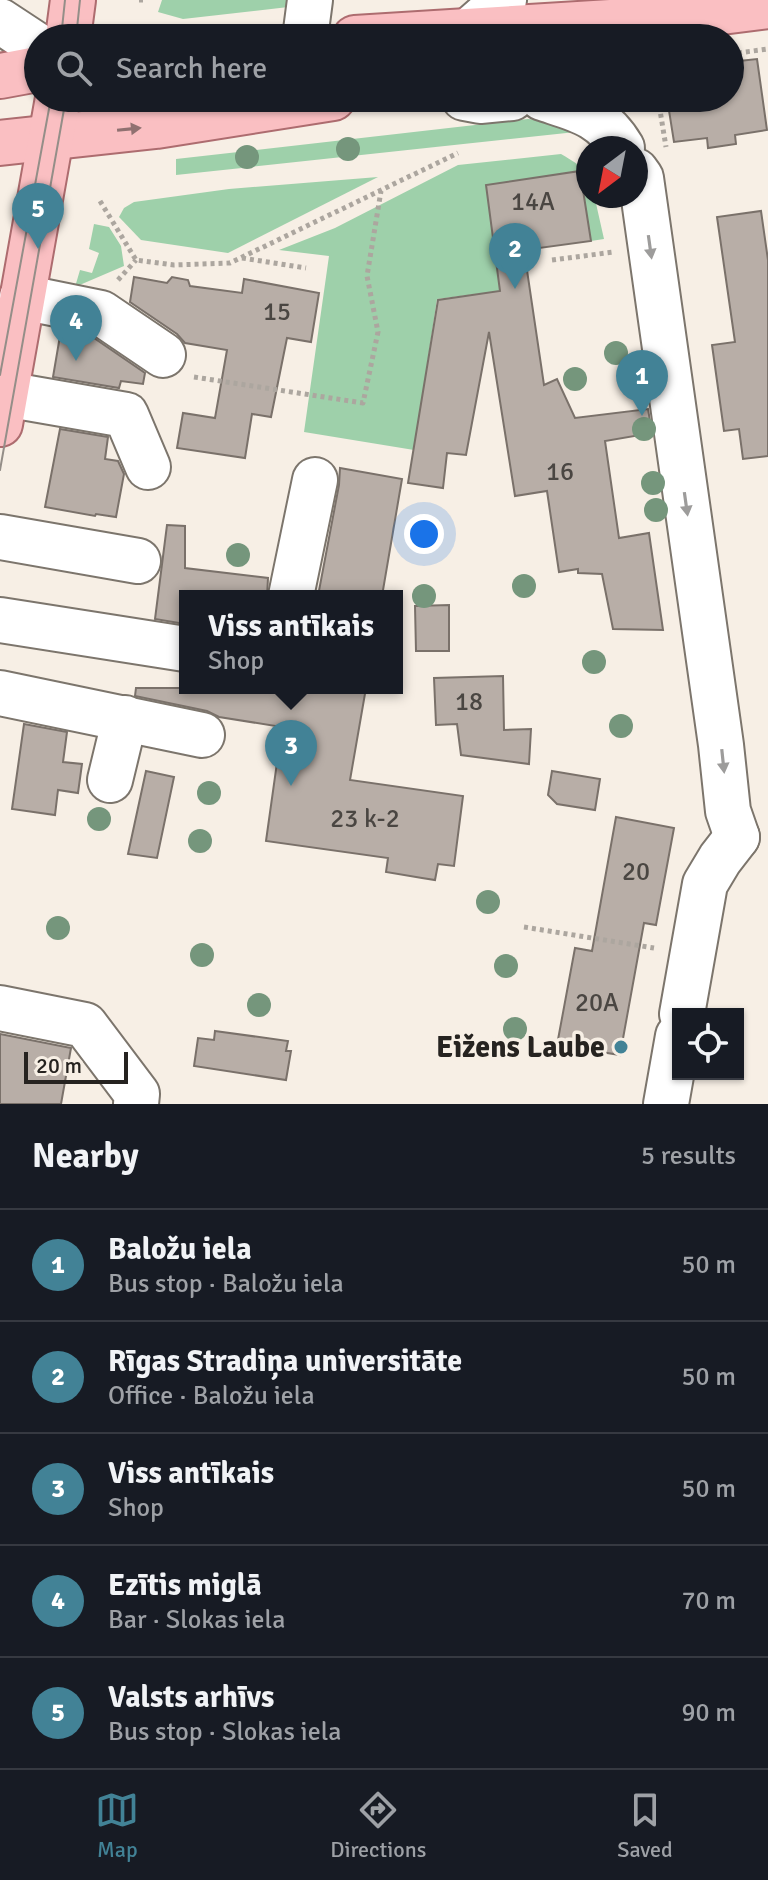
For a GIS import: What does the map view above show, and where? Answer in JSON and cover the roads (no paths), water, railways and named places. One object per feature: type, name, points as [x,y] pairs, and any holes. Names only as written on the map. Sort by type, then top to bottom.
[{"type":"main road","points":[[70,24],[73,0]]},
{"type":"main road","points":[[563,24],[674,18],[768,6]]},
{"type":"main road","points":[[648,24],[674,18]]},
{"type":"main road","points":[[0,76],[24,72]]},
{"type":"main road","points":[[0,143],[55,117],[156,126],[244,112]]},
{"type":"main road","points":[[3,409],[55,117]]},
{"type":"street","points":[[307,24],[310,0]]},
{"type":"street","points":[[477,24],[504,0]]},
{"type":"street","points":[[0,21],[24,37]]},
{"type":"street","points":[[584,112],[610,128],[615,136]]},
{"type":"street","points":[[645,208],[728,811],[752,842],[720,859],[705,884],[683,1008]]},
{"type":"street","points":[[22,297],[101,313],[163,355]]},
{"type":"street","points":[[3,409],[126,415],[148,467]]},
{"type":"street","points":[[292,590],[315,480]]},
{"type":"street","points":[[0,537],[138,561]]},
{"type":"street","points":[[0,620],[179,648]]},
{"type":"street","points":[[0,693],[202,735]]},
{"type":"street","points":[[110,780],[125,718]]},
{"type":"street","points":[[0,1008],[85,1025],[137,1094],[136,1104]]},
{"type":"street","points":[[666,1104],[672,1070]]},
{"type":"tram line","points":[[62,24],[65,0]]},
{"type":"tram line","points":[[77,24],[80,0]]},
{"type":"tram line","points":[[0,375],[48,112]]},
{"type":"tram line","points":[[0,470],[64,112]]},
{"type":"place","name":"Valsts arhīvs","points":[[38,249]]},
{"type":"place","name":"Rīgas Stradiņa universitāte","points":[[515,289]]},
{"type":"place","name":"Ezītis miglā","points":[[76,361]]},
{"type":"place","name":"Baložu iela","points":[[642,416]]},
{"type":"place","name":"Viss antīkais","points":[[291,786]]},
{"type":"place","name":"Eižens Laube","points":[[621,1047]]}]
